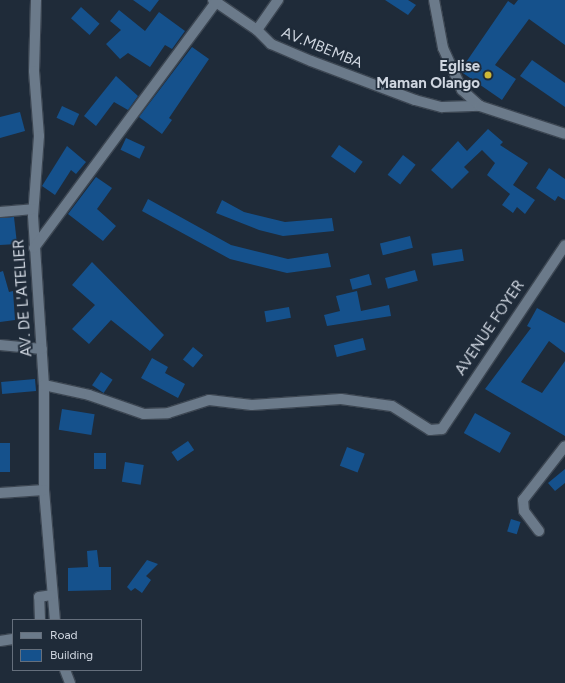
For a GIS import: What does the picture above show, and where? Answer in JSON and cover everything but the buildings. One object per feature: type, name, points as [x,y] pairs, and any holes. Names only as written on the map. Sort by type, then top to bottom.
[{"type":"street","name":"AV. DE L'ATELIER","points":[[36,0],[34,71],[39,136],[33,209],[34,248],[44,385],[44,490],[51,595],[55,619]]},
{"type":"street","points":[[258,30],[278,0]]},
{"type":"street","points":[[434,0],[452,73],[462,90],[480,106],[565,134]]},
{"type":"street","points":[[34,248],[214,1]]},
{"type":"street","name":"AV.MBEMBA","points":[[214,1],[258,30],[271,44],[415,100],[442,107],[480,106]]},
{"type":"street","points":[[0,212],[33,209]]},
{"type":"street","name":"AVENUE FOYER","points":[[44,385],[89,395],[144,414],[168,413],[209,400],[252,405],[341,399],[392,406],[430,430],[442,429],[565,245]]},
{"type":"street","points":[[0,345],[42,349]]},
{"type":"street","points":[[539,531],[524,511],[523,500],[565,446]]},
{"type":"street","points":[[0,493],[44,490]]},
{"type":"street","points":[[40,619],[39,596],[51,595]]},
{"type":"street","points":[[0,641],[12,640]]},
{"type":"street","points":[[65,671],[70,683]]},
{"type":"place","name":"Eglise Maman Olango","points":[[488,75]]}]
